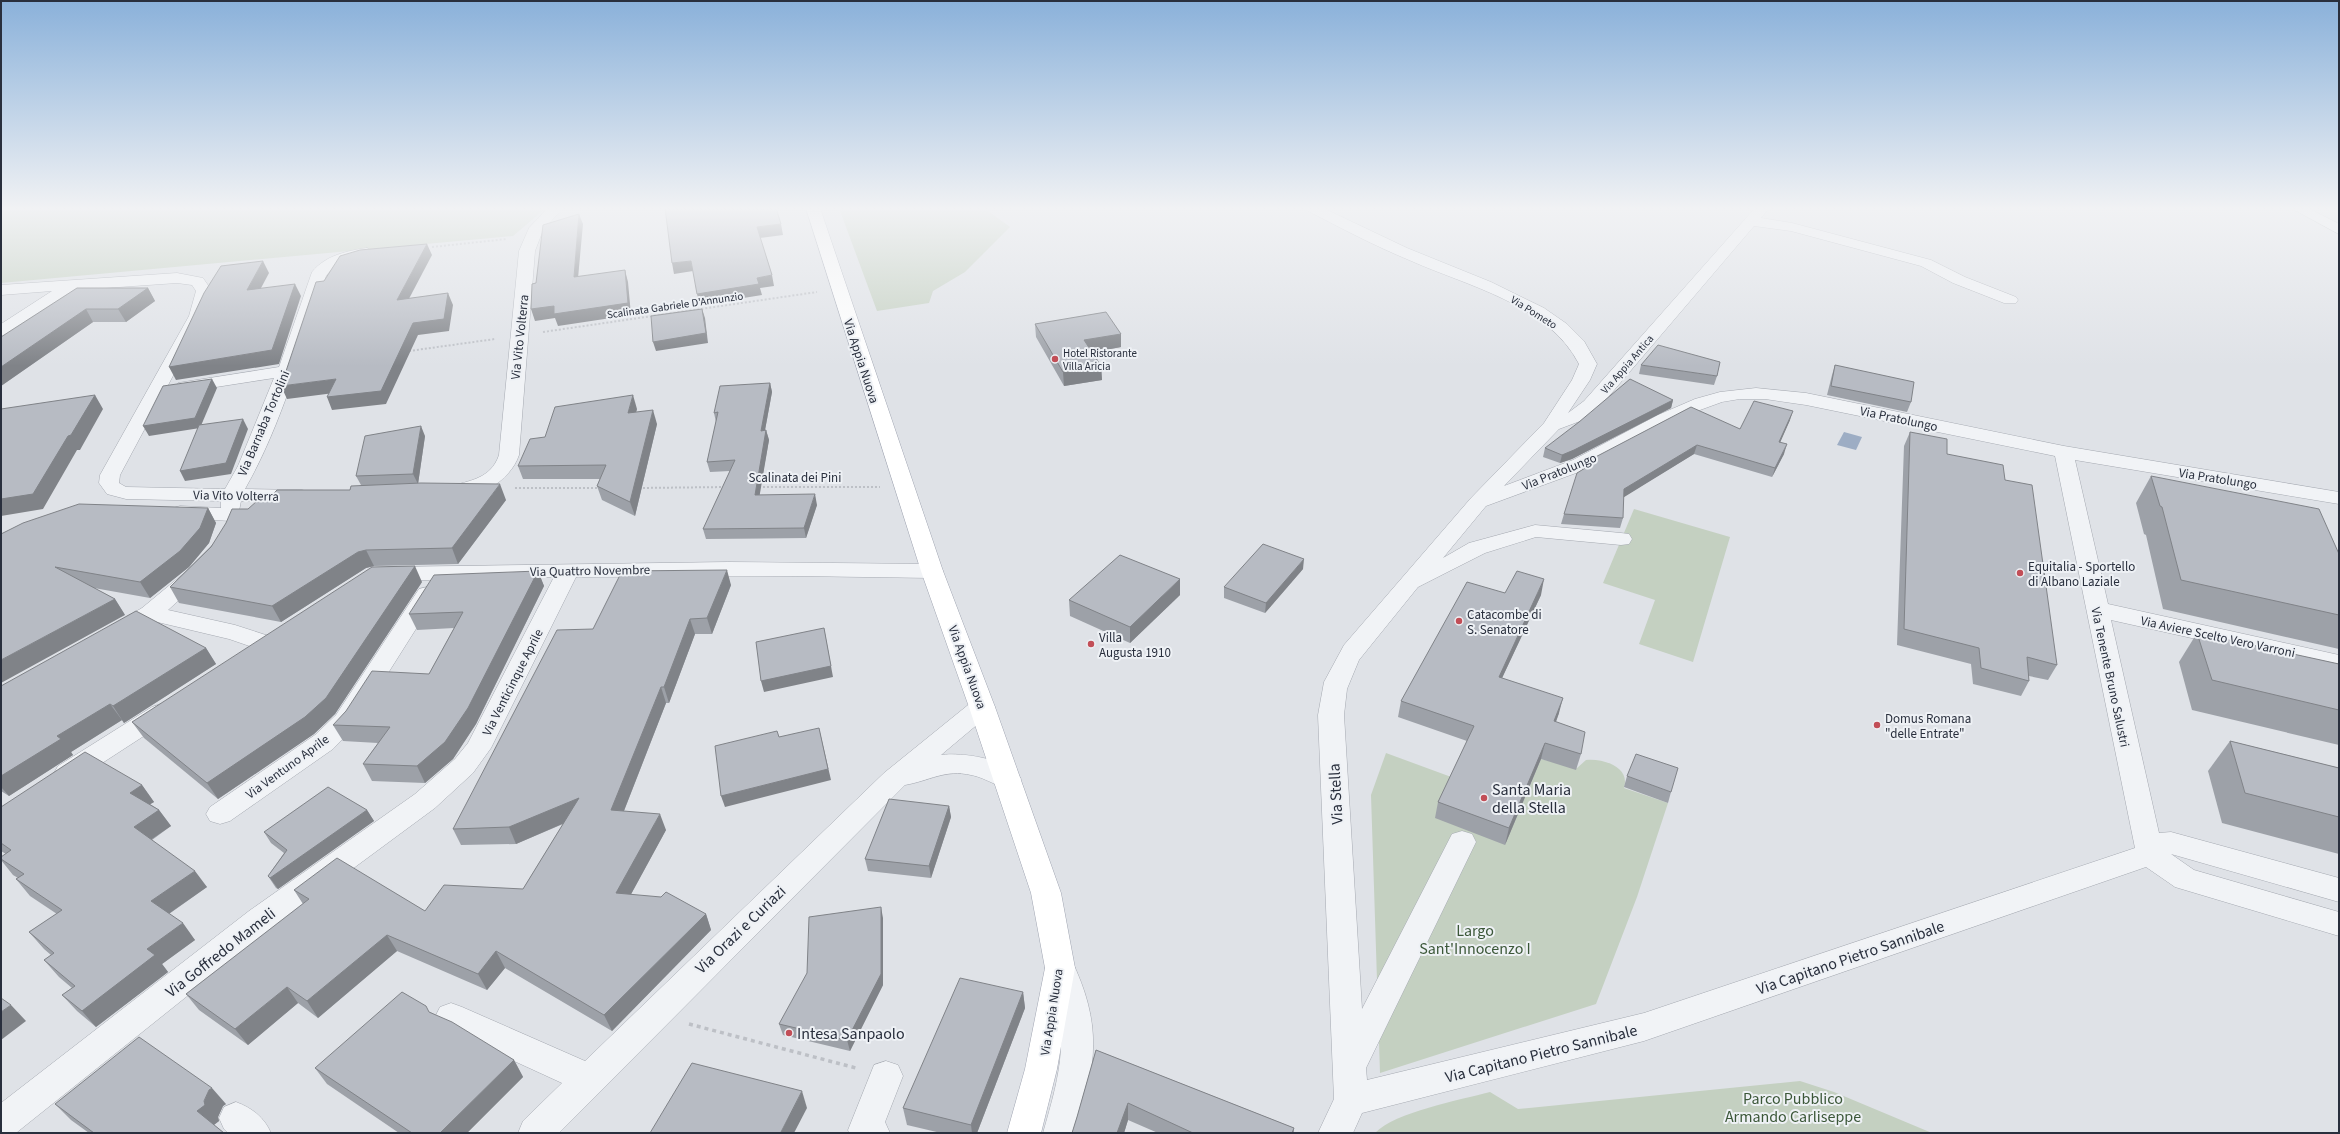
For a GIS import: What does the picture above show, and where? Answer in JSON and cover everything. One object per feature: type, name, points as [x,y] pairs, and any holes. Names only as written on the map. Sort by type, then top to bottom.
[{"type":"main road","name":"Via Appia Nuova","points":[[830,261],[932,571],[1008,779],[1046,893],[1060,968],[1042,1069],[1024,1133]]},
{"type":"street","name":"Via Barnaba Tortolini","points":[[229,515],[286,371],[322,268],[338,261]]},
{"type":"street","name":"Via Vito Volterra","points":[[434,493],[470,488],[497,476],[504,470],[508,460],[526,261]]},
{"type":"street","name":"Via Pometo","points":[[1424,261],[1521,302],[1564,331],[1582,350],[1588,364],[1582,379],[1556,412],[1552,425]]},
{"type":"street","name":"Via Appia Antica","points":[[1478,502],[1552,425],[1576,416],[1591,405],[1716,261]]},
{"type":"street","points":[[1918,261],[1926,263],[1959,280],[2010,300]]},
{"type":"street","name":"Via Vito Volterra","points":[[73,285],[178,278],[191,279],[201,284],[204,291],[197,316],[110,475],[108,483],[112,489],[229,515],[320,496]]},
{"type":"street","points":[[1,290],[73,285]]},
{"type":"street","points":[[1,331],[73,285]]},
{"type":"street","points":[[155,391],[286,371]]},
{"type":"street","name":"Via Pratolungo","points":[[1478,502],[1584,463],[1692,407],[1720,397],[1740,394],[1770,394],[1806,399],[2064,452],[2339,498]]},
{"type":"street","name":"Via Tenente Bruno Salustri","points":[[2064,452],[2096,609],[2149,849]]},
{"type":"street","name":"Via Stella","points":[[1335,1133],[1351,1100],[1331,715],[1335,684],[1346,659],[1478,502]]},
{"type":"street","points":[[119,511],[229,515]]},
{"type":"street","points":[[1406,586],[1477,548],[1535,531],[1621,539]]},
{"type":"street","points":[[102,640],[150,612],[186,585],[211,558]]},
{"type":"street","name":"Via Quattro Novembre","points":[[368,578],[374,574],[569,570],[852,569],[932,571]]},
{"type":"street","name":"Via Venticinque Aprile","points":[[443,786],[464,766],[487,734],[569,570]]},
{"type":"street","name":"Via Ventuno Aprile","points":[[220,814],[324,742],[345,721],[441,572]]},
{"type":"street","name":"Via Aviere Scelto Vero Varroni","points":[[2096,609],[2339,663]]},
{"type":"street","points":[[150,612],[235,632],[267,644]]},
{"type":"street","points":[[241,661],[288,630]]},
{"type":"street","points":[[48,786],[181,700]]},
{"type":"street","name":"Via Orazi e Curiazi","points":[[535,1133],[893,780],[982,707]]},
{"type":"street","name":"Via Orazi e Curiazi","points":[[893,780],[928,767],[964,762],[980,766],[1008,779]]},
{"type":"street","name":"Via Goffredo Mameli","points":[[1,1124],[260,920],[425,802],[443,786]]},
{"type":"street","points":[[1350,1067],[1462,842]]},
{"type":"street","name":"Via Capitano Pietro Sannibale","points":[[1351,1100],[1644,1027],[2149,849],[2171,843],[2339,890]]},
{"type":"street","points":[[2149,849],[2185,879],[2339,924]]},
{"type":"street","points":[[1060,968],[1074,1003],[1078,1045],[1073,1087],[1060,1133]]},
{"type":"street","points":[[451,1017],[589,1079]]},
{"type":"street","points":[[873,1133],[865,1130],[886,1076]]},
{"type":"path","name":"Scalinata Gabriele D'Annunzio","points":[[537,334],[839,289]]},
{"type":"path","points":[[405,352],[482,341]]},
{"type":"path","name":"Scalinata dei Pini","points":[[754,487],[904,487]]},
{"type":"path","points":[[470,488],[604,488]]},
{"type":"path","name":"Scalinata dei Pini","points":[[636,488],[731,488]]},
{"type":"path","points":[[653,1015],[886,1076]]},
{"type":"green space","points":[[1,261],[242,261],[1,283]]},
{"type":"green space","points":[[859,261],[976,261],[965,272],[933,291],[929,303],[877,311]]},
{"type":"green space","points":[[1634,509],[1730,537],[1693,662],[1639,644],[1655,600],[1603,583]]},
{"type":"green space","name":"Largo Sant'Innocenzo I","points":[[1386,753],[1454,778],[1505,844],[1541,759],[1577,768],[1586,760],[1599,760],[1606,762],[1619,769],[1623,774],[1625,780],[1624,788],[1668,803],[1637,897],[1596,1004],[1380,1073],[1371,795]]},
{"type":"green space","name":"Parco Pubblico Armando Carliseppe","points":[[1800,1081],[1834,1092],[1932,1133],[1375,1133],[1384,1126],[1412,1113],[1490,1092],[1518,1109]]},
{"type":"water","points":[[1844,432],[1862,437],[1856,450],[1837,445]]},
{"type":"building","points":[[263,261],[247,290],[295,284],[272,350],[169,367],[204,293],[221,266]]},
{"type":"building","points":[[337,261],[418,261],[397,300],[448,293],[444,319],[413,323],[381,391],[327,397],[336,379],[281,386],[316,282],[324,281]]},
{"type":"building","points":[[539,261],[575,261],[574,277],[625,270],[628,303],[554,314],[554,306],[531,309],[532,284],[536,283]]},
{"type":"building","points":[[672,261],[768,261],[772,275],[757,278],[759,284],[697,294],[691,261],[672,263]]},
{"type":"building","points":[[77,288],[148,288],[118,309],[86,309],[1,367],[1,337]]},
{"type":"building","points":[[702,309],[706,333],[653,342],[651,316]]},
{"type":"building","points":[[1106,312],[1121,334],[1084,340],[1101,366],[1063,372],[1035,324]]},
{"type":"building","points":[[1658,345],[1720,362],[1717,376],[1641,365]]},
{"type":"building","points":[[1835,365],[1914,382],[1911,402],[1831,386]]},
{"type":"building","points":[[212,379],[195,418],[143,426],[163,386]]},
{"type":"building","points":[[1630,379],[1673,400],[1562,455],[1545,448],[1579,422]]},
{"type":"building","points":[[770,383],[761,431],[766,430],[755,495],[815,494],[804,528],[703,529],[735,460],[707,462],[718,412],[714,413],[720,386]]},
{"type":"building","points":[[95,395],[33,494],[1,499],[1,409]]},
{"type":"building","points":[[633,395],[628,413],[653,410],[630,502],[597,486],[606,465],[518,466],[530,439],[545,437],[555,407]]},
{"type":"building","points":[[1754,401],[1793,411],[1779,442],[1787,444],[1775,468],[1697,445],[1624,489],[1623,518],[1564,514],[1577,473],[1590,465],[1584,463],[1691,407],[1740,429]]},
{"type":"building","points":[[243,419],[226,463],[180,471],[199,425]]},
{"type":"building","points":[[421,426],[413,474],[356,476],[365,436]]},
{"type":"building","points":[[1910,432],[1947,439],[1947,454],[2003,465],[2005,480],[2032,485],[2057,665],[2027,657],[2029,681],[1981,668],[1979,648],[1904,629]]},
{"type":"building","points":[[2151,476],[2319,509],[2339,554],[2339,615],[2181,580],[2162,507],[2160,506]]},
{"type":"building","points":[[421,483],[500,484],[452,548],[366,550],[358,552],[272,606],[170,587],[211,547],[226,523],[232,509],[248,509],[257,501],[267,501],[277,490],[350,490],[351,486]]},
{"type":"building","points":[[79,504],[208,508],[200,528],[180,551],[140,582],[55,567],[115,599],[1,660],[1,534],[23,523]]},
{"type":"building","points":[[1263,544],[1304,559],[1266,603],[1224,587]]},
{"type":"building","points":[[1120,555],[1180,579],[1130,627],[1069,600]]},
{"type":"building","points":[[415,566],[326,698],[305,717],[207,783],[132,722],[372,567]]},
{"type":"building","points":[[727,570],[707,618],[690,619],[664,687],[661,687],[611,810],[660,814],[616,893],[661,897],[666,892],[706,914],[604,1015],[496,951],[478,974],[387,935],[307,1001],[287,987],[235,1029],[186,994],[309,899],[294,890],[337,858],[425,911],[444,885],[523,889],[579,798],[509,827],[453,829],[557,630],[593,629],[622,571]]},
{"type":"building","points":[[538,571],[468,708],[445,742],[417,766],[363,764],[390,727],[333,725],[346,711],[372,671],[429,674],[463,612],[409,614],[434,575]]},
{"type":"building","points":[[1517,571],[1544,579],[1499,677],[1563,698],[1554,721],[1585,732],[1581,754],[1545,743],[1509,828],[1438,802],[1474,726],[1401,701],[1467,582],[1505,593]]},
{"type":"building","points":[[136,611],[206,648],[113,706],[110,704],[57,736],[61,739],[1,776],[1,686]]},
{"type":"building","points":[[824,628],[831,666],[761,681],[756,642]]},
{"type":"building","points":[[2197,633],[2339,664],[2339,710],[2212,680]]},
{"type":"building","points":[[819,728],[828,769],[721,796],[715,746],[777,731],[779,737]]},
{"type":"building","points":[[2230,741],[2339,768],[2339,817],[2245,793]]},
{"type":"building","points":[[85,752],[142,785],[130,793],[159,810],[134,827],[195,871],[151,901],[183,923],[147,949],[155,955],[82,1011],[62,995],[75,986],[44,960],[54,953],[29,932],[62,910],[16,879],[24,874],[1,859],[1,857],[11,850],[1,843],[1,807]]},
{"type":"building","points":[[1636,754],[1678,768],[1671,792],[1627,776]]},
{"type":"building","points":[[328,787],[367,810],[270,878],[268,876],[287,850],[264,832]]},
{"type":"building","points":[[889,799],[949,806],[929,866],[865,859]]},
{"type":"building","points":[[881,907],[881,974],[847,1040],[779,1024],[807,973],[809,917]]},
{"type":"building","points":[[960,978],[1023,992],[971,1125],[903,1108]]},
{"type":"building","points":[[402,992],[426,1006],[429,1012],[452,1022],[514,1060],[440,1133],[412,1133],[315,1068]]},
{"type":"building","points":[[1,998],[11,1005],[1,1012]]},
{"type":"building","points":[[139,1037],[212,1088],[209,1090],[204,1101],[205,1105],[197,1111],[224,1133],[94,1133],[55,1104]]},
{"type":"building","points":[[1096,1050],[1294,1128],[1292,1133],[1193,1133],[1128,1103],[1117,1133],[1072,1133]]},
{"type":"building","points":[[692,1063],[802,1091],[781,1132],[786,1133],[650,1133]]},
{"type":"place","name":"Hotel Ristorante Villa Aricia","points":[[1055,359]]},
{"type":"place","name":"Equitalia - Sportello di Albano Laziale","points":[[2020,573]]},
{"type":"place","name":"Catacombe di S. Senatore","points":[[1459,621]]},
{"type":"place","name":"Villa Augusta 1910","points":[[1091,644]]},
{"type":"place","name":"Domus Romana \"delle Entrate\"","points":[[1877,725]]},
{"type":"place","name":"Santa Maria della Stella","points":[[1484,798]]},
{"type":"place","name":"Intesa Sanpaolo","points":[[789,1033]]}]
